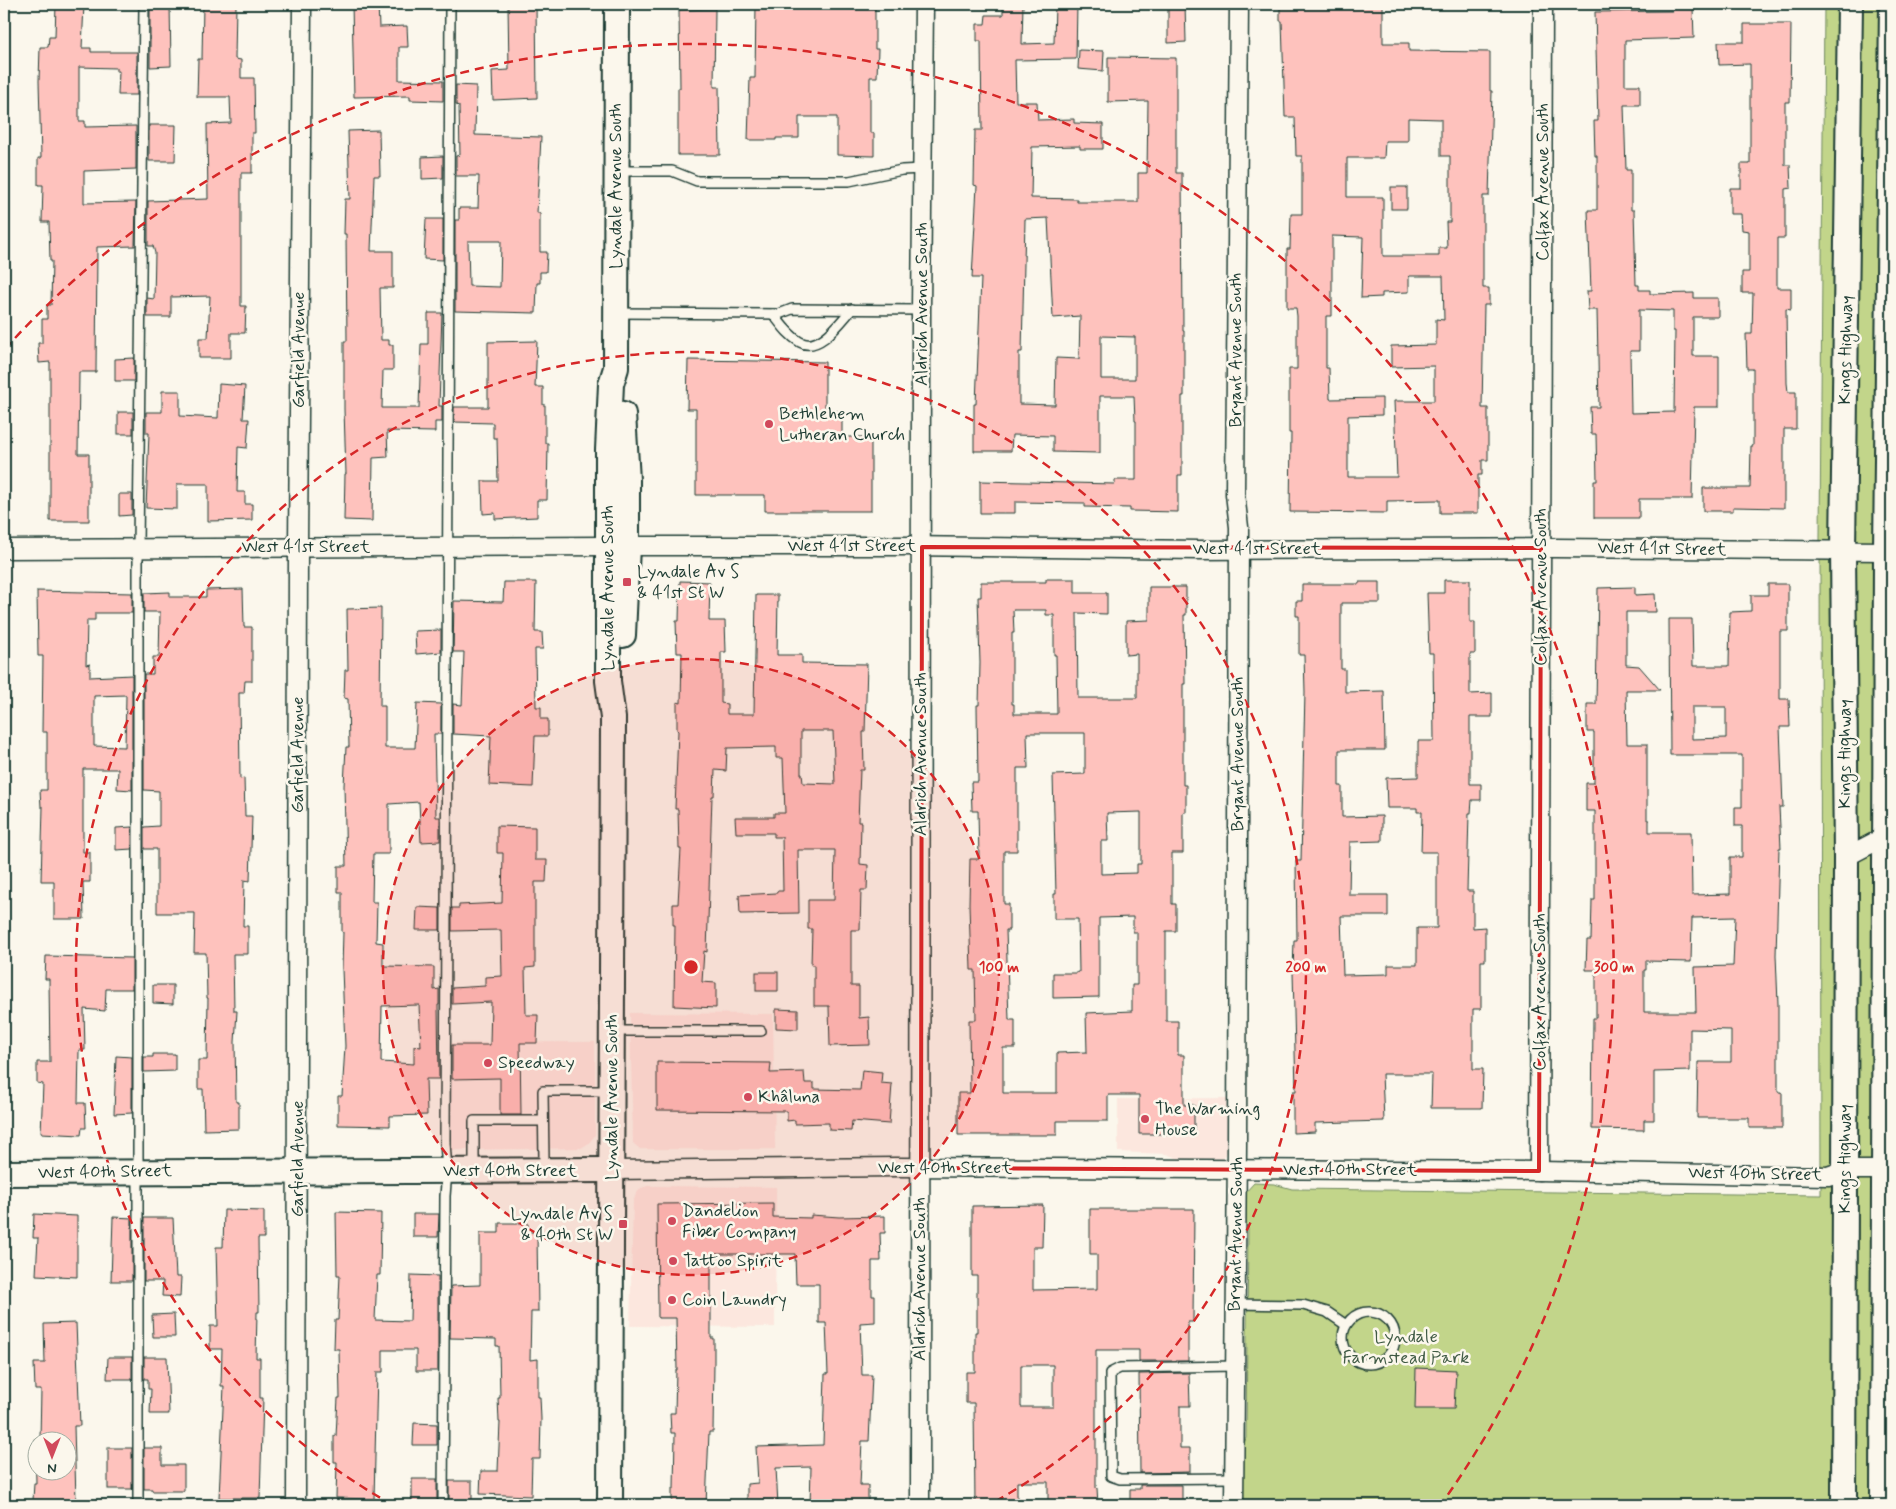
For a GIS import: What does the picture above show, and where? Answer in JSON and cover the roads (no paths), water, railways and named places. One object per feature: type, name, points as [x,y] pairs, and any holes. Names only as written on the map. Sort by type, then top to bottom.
[{"type":"street","name":"Garfield Avenue","points":[[296,1505],[298,548],[302,4]]},
{"type":"street","name":"Lyndale Avenue South","points":[[610,1505],[613,718],[608,681],[617,546],[611,384],[616,368],[617,4]]},
{"type":"street","name":"Aldrich Avenue South","points":[[920,1505],[921,310],[924,4]]},
{"type":"street","name":"Bryant Avenue South","points":[[1234,1505],[1239,550],[1239,527],[1235,494],[1239,4]]},
{"type":"street","name":"Colfax Avenue South","points":[[1539,1171],[1543,4]]},
{"type":"street","name":"Kings Highway","points":[[1844,1505],[1846,857],[1843,550],[1850,4]]},
{"type":"street","points":[[1884,1505],[1889,833],[1886,551],[1892,4]]},
{"type":"street","name":"West 41st Street","points":[[4,549],[447,546],[922,546],[1239,550],[1541,548],[1886,551]]},
{"type":"street","points":[[1846,857],[1889,833]]},
{"type":"street","name":"West 40th Street","points":[[4,1173],[921,1168],[1539,1171],[1828,1176],[1845,1170],[1885,1170]]},
{"type":"lane","points":[[138,1505],[138,548],[144,4]]},
{"type":"lane","points":[[443,1505],[450,4]]},
{"type":"lane","points":[[616,171],[672,171],[697,181],[849,181],[902,170],[922,169]]},
{"type":"lane","points":[[616,313],[779,314],[792,309],[921,310]]},
{"type":"lane","points":[[773,314],[789,333],[802,343],[817,343],[830,334],[852,309]]},
{"type":"lane","points":[[613,1031],[761,1031]]},
{"type":"lane","points":[[542,1171],[544,1160],[543,1091],[612,1091]]},
{"type":"lane","points":[[474,1171],[474,1121],[543,1121]]},
{"type":"lane","points":[[1236,1304],[1303,1305],[1327,1312],[1346,1325]]},
{"type":"lane","points":[[1365,1312],[1377,1313],[1387,1319],[1393,1329],[1395,1341],[1391,1352],[1383,1360],[1372,1364],[1361,1363],[1351,1357],[1344,1348],[1342,1336],[1346,1325],[1354,1317],[1365,1312]]},
{"type":"lane","points":[[1234,1478],[1120,1479],[1111,1476],[1110,1373],[1120,1368],[1235,1366]]},
{"type":"place","name":"Bethlehem Lutheran Church","points":[[769,424]]},
{"type":"place","name":"Lyndale Av S & 41st St W","points":[[627,582]]},
{"type":"place","name":"Speedway","points":[[488,1063]]},
{"type":"place","name":"Khâluna","points":[[748,1097]]},
{"type":"place","name":"The Warming House","points":[[1145,1119]]},
{"type":"place","name":"Dandelion Fiber Company","points":[[672,1221]]},
{"type":"place","name":"Lyndale Av S & 40th St W","points":[[623,1224]]},
{"type":"place","name":"Tattoo Spirit","points":[[673,1261]]},
{"type":"place","name":"Coin Laundry","points":[[672,1300]]},
{"type":"park label","name":"Lyndale Farmstead Park","points":[[1406,1347]]}]
